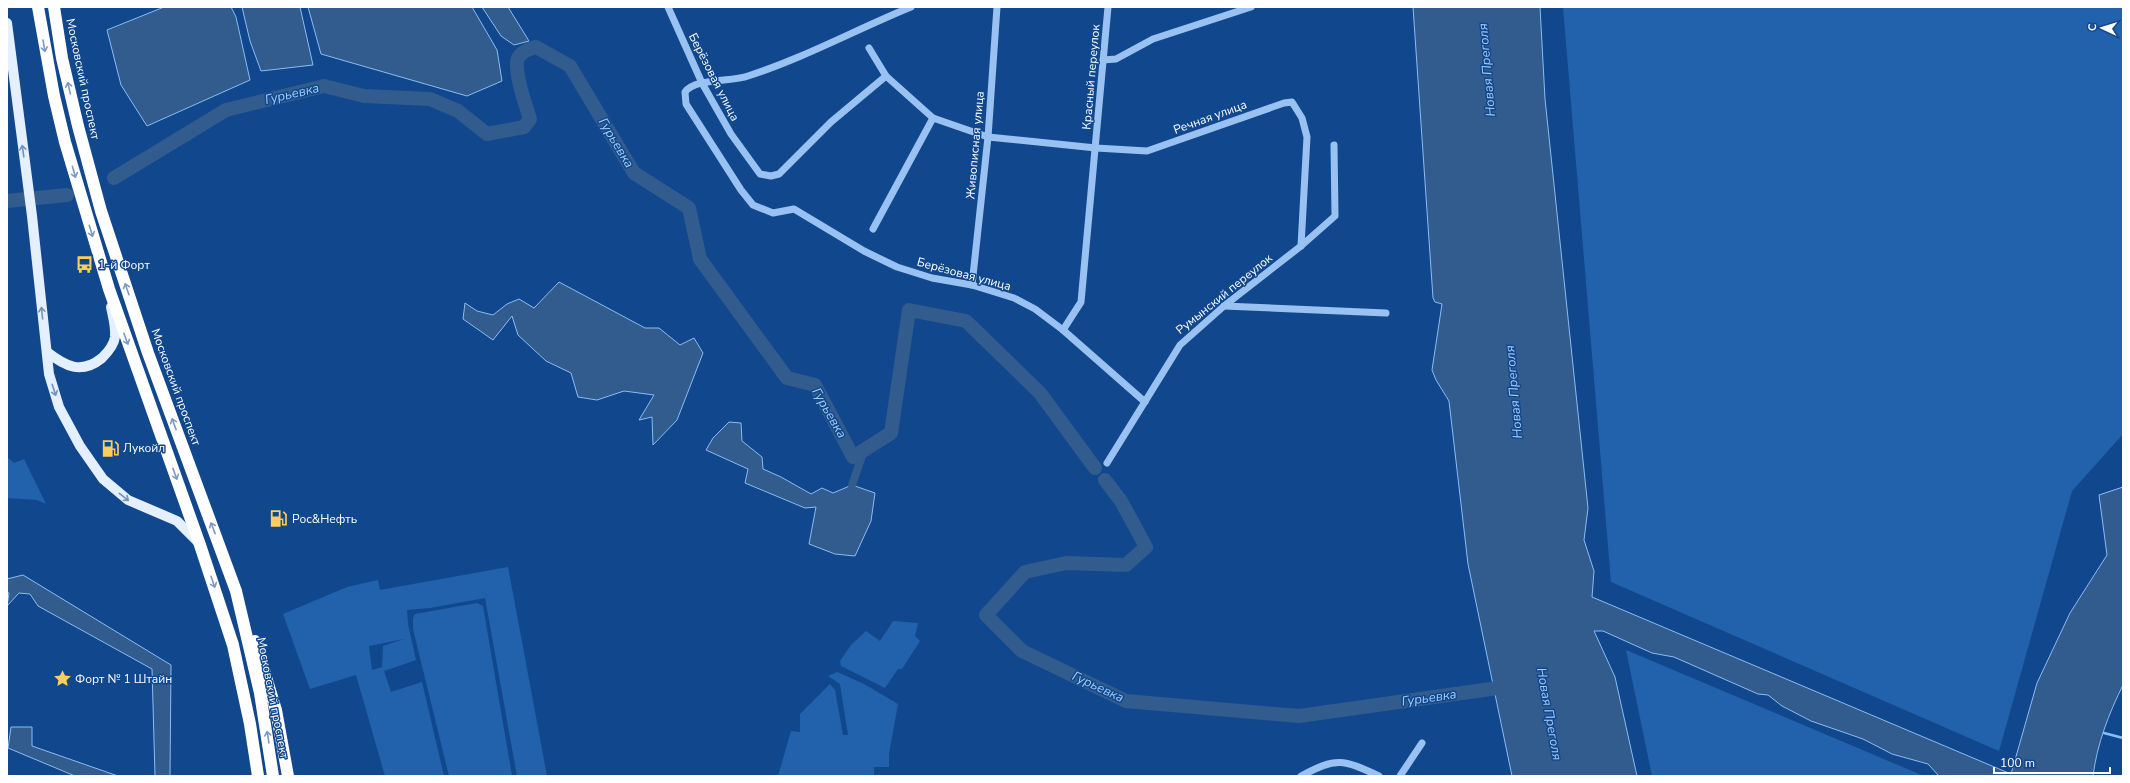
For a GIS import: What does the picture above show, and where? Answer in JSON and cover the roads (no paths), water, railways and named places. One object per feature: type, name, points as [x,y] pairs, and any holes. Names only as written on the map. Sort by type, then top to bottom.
[{"type":"highway","points":[[38,7],[54,96],[80,194],[109,289],[200,545],[233,645],[250,724],[258,776]]},
{"type":"highway","name":"Московский проспект","points":[[54,7],[62,58],[94,189],[148,353],[236,591],[260,692],[273,776]]},
{"type":"highway","points":[[236,591],[273,695],[288,773]]},
{"type":"main road","points":[[7,23],[30,205],[49,374],[59,407],[80,446],[103,479],[128,500],[177,521],[200,545]]},
{"type":"main road","points":[[47,352],[61,363],[78,368],[93,365],[106,355],[115,339],[115,328],[109,289]]},
{"type":"street","name":"Берёзовая улица","points":[[668,7],[702,83],[730,134],[760,174],[771,176],[779,174],[831,122],[886,76]]},
{"type":"street","points":[[702,83],[748,76],[859,31],[911,7]]},
{"type":"street","name":"Живописная улица","points":[[972,285],[988,137],[997,7]]},
{"type":"street","name":"Красный переулок","points":[[1063,330],[1081,302],[1108,7]]},
{"type":"street","points":[[1103,60],[1116,59],[1153,39],[1252,7]]},
{"type":"street","points":[[869,48],[886,76],[933,118],[874,229]]},
{"type":"street","name":"Берёзовая улица","points":[[702,83],[692,85],[688,88],[685,92],[686,104],[741,190],[753,205],[772,213],[794,210],[804,214],[864,251],[897,267],[932,278],[972,285],[1014,298],[1035,309],[1063,330],[1145,402]]},
{"type":"street","name":"Речная улица","points":[[933,118],[988,137],[1096,148],[1147,151],[1284,102],[1292,102],[1302,118],[1307,138],[1301,246]]},
{"type":"street","name":"Румынский переулок","points":[[1108,463],[1180,345],[1224,306],[1301,246],[1335,216],[1334,146]]},
{"type":"street","points":[[1224,306],[1386,313]]},
{"type":"street","points":[[1400,776],[1422,743]]},
{"type":"street","points":[[1301,776],[1322,765],[1340,761],[1354,764],[1378,776]]},
{"type":"water","points":[[164,7],[231,7],[236,17],[250,80],[147,126],[121,85],[107,30]]},
{"type":"water","points":[[242,7],[300,7],[313,65],[261,71],[250,41]]},
{"type":"water","points":[[308,7],[472,7],[497,50],[502,81],[467,96],[321,54]]},
{"type":"water","points":[[482,7],[508,7],[529,41],[514,45],[501,36]]},
{"type":"water","name":"Новая Преголя","points":[[1413,7],[1540,7],[1545,99],[1588,508],[1584,540],[1594,571],[1592,597],[2011,774],[2037,683],[2070,613],[2107,555],[2099,495],[2123,487],[2123,685],[2104,729],[2097,752],[2093,776],[1939,776],[1928,764],[1892,754],[1863,739],[1811,721],[1782,706],[1768,695],[1758,694],[1674,657],[1652,653],[1603,631],[1594,631],[1615,677],[1637,776],[1512,776],[1468,564],[1449,401],[1436,380],[1432,370],[1442,304],[1435,302],[1433,298]]},
{"type":"water","points":[[559,282],[645,328],[659,328],[680,345],[694,338],[703,353],[677,420],[653,445],[652,417],[639,420],[654,395],[624,391],[597,400],[578,397],[571,373],[546,361],[518,335],[512,316],[493,340],[463,319],[465,303],[477,311],[493,315],[507,304],[519,299],[534,308]]},
{"type":"water","points":[[729,422],[741,423],[742,441],[762,457],[763,469],[781,477],[811,494],[822,488],[833,493],[852,485],[875,493],[871,521],[855,556],[835,554],[809,544],[816,507],[805,508],[745,483],[748,469],[706,450],[713,438]]},
{"type":"water","points":[[23,575],[171,665],[170,776],[155,776],[152,669],[38,606],[30,594],[19,593],[7,606],[9,593],[7,592],[7,579]]},
{"type":"water","points":[[11,727],[32,727],[32,746],[118,776],[75,776],[8,748]]},
{"type":"waterway","name":"Гурьевка","points":[[114,178],[226,110],[324,86],[364,96],[430,99],[458,111],[487,134],[524,127],[530,119],[521,88],[517,64],[518,58],[524,52],[536,47],[570,66],[634,173],[689,208],[700,259],[787,378],[815,385],[853,457],[891,433],[909,310],[966,321],[1040,393],[1095,468]]},
{"type":"waterway","name":"Гурьевка","points":[[7,201],[67,195]]},
{"type":"waterway","points":[[852,485],[864,450]]},
{"type":"waterway","name":"Гурьевка","points":[[1105,480],[1121,501],[1146,547],[1126,565],[1066,563],[1025,572],[986,615],[1022,651],[1126,701],[1299,716],[1512,686]]},
{"type":"waterway","points":[[2104,733],[2123,738]]},
{"type":"place","name":"1-й Форт","points":[[85,265]]},
{"type":"place","name":"Лукойл","points":[[110,448]]},
{"type":"place","name":"Рос&Нефть","points":[[279,519]]},
{"type":"place","name":"Форт № 1 Штайн","points":[[62,679]]}]
